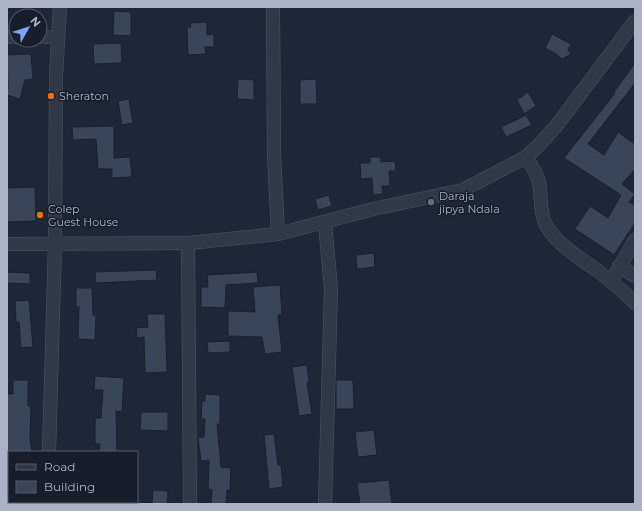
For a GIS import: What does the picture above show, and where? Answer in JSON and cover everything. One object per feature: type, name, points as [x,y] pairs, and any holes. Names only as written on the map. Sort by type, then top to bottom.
[{"type":"street","points":[[49,451],[55,243],[57,37],[60,7]]},
{"type":"street","points":[[272,7],[274,154],[278,234]]},
{"type":"street","points":[[7,244],[188,243],[278,234],[325,223],[373,209],[463,190],[526,157],[557,125],[635,21]]},
{"type":"street","points":[[48,37],[57,37]]},
{"type":"street","points":[[526,157],[539,181],[541,210],[549,229],[560,244],[611,282],[635,303]]},
{"type":"street","points":[[325,223],[331,289],[325,504]]},
{"type":"street","points":[[611,282],[635,240]]},
{"type":"street","points":[[188,243],[190,504]]},
{"type":"street","points":[[619,266],[635,276]]},
{"type":"building","points":[[114,11],[131,12],[131,36],[113,35]]},
{"type":"building","points":[[207,22],[207,35],[214,34],[214,47],[205,47],[206,54],[188,55],[187,27],[191,27],[190,23]]},
{"type":"building","points":[[552,34],[571,44],[568,50],[571,54],[562,59],[545,48]]},
{"type":"building","points":[[121,43],[122,63],[94,64],[93,44]]},
{"type":"building","points":[[31,54],[33,79],[25,80],[20,99],[7,95],[7,55]]},
{"type":"building","points":[[635,63],[635,83],[588,144],[604,155],[618,132],[635,144],[635,169],[622,184],[635,194],[629,202],[635,205],[635,223],[614,255],[575,229],[590,206],[608,218],[621,195],[564,158],[615,93],[614,92]]},
{"type":"building","points":[[238,79],[254,80],[254,100],[237,99]]},
{"type":"building","points":[[316,79],[317,104],[300,104],[300,80]]},
{"type":"building","points":[[528,92],[536,106],[524,114],[517,100]]},
{"type":"building","points":[[129,99],[133,123],[122,125],[118,101]]},
{"type":"building","points":[[526,115],[532,125],[506,137],[501,127]]},
{"type":"building","points":[[114,126],[114,158],[130,157],[132,177],[112,178],[112,169],[98,169],[96,139],[73,140],[72,127]]},
{"type":"building","points":[[370,157],[381,157],[381,162],[395,161],[396,171],[389,171],[390,186],[382,186],[383,194],[373,195],[372,178],[361,179],[360,163],[370,163]]},
{"type":"building","points":[[35,187],[36,221],[7,222],[7,188]]},
{"type":"building","points":[[329,195],[332,206],[318,210],[315,199]]},
{"type":"building","points":[[374,253],[375,267],[357,269],[356,255]]},
{"type":"building","points":[[156,270],[157,280],[96,283],[95,272]]},
{"type":"building","points":[[7,272],[30,273],[30,284],[7,283]]},
{"type":"building","points":[[257,272],[258,283],[226,285],[225,308],[201,307],[201,287],[208,287],[207,275]]},
{"type":"building","points":[[280,285],[282,314],[278,315],[282,352],[265,354],[262,337],[228,336],[228,311],[255,312],[253,287]]},
{"type":"building","points":[[76,288],[92,288],[93,315],[96,315],[95,340],[78,339],[79,307],[76,307]]},
{"type":"building","points":[[29,300],[33,347],[21,348],[19,322],[16,322],[15,301]]},
{"type":"building","points":[[147,314],[165,314],[167,372],[145,373],[144,337],[137,338],[136,328],[148,327]]},
{"type":"building","points":[[230,341],[230,352],[208,353],[207,342]]},
{"type":"building","points":[[307,365],[309,382],[307,383],[312,414],[299,416],[292,367]]},
{"type":"building","points":[[95,376],[124,378],[122,412],[116,411],[117,451],[99,451],[100,444],[95,444],[95,418],[101,418],[103,390],[94,390]]},
{"type":"building","points":[[13,380],[28,380],[28,406],[31,406],[30,437],[32,451],[7,452],[7,394],[13,394]]},
{"type":"building","points":[[336,380],[353,380],[354,409],[336,409]]},
{"type":"building","points":[[205,394],[220,395],[220,424],[217,424],[221,467],[231,468],[230,491],[227,490],[226,504],[211,504],[212,490],[208,489],[209,460],[201,461],[198,438],[204,437],[205,419],[201,419],[202,401],[205,401]]},
{"type":"building","points":[[141,412],[168,412],[168,431],[140,430]]},
{"type":"building","points":[[374,430],[377,455],[358,457],[355,432]]},
{"type":"building","points":[[274,434],[278,465],[281,465],[283,487],[269,489],[264,435]]},
{"type":"building","points":[[389,480],[392,504],[360,504],[357,483]]},
{"type":"building","points":[[153,490],[168,491],[167,504],[152,504]]},
{"type":"place","name":"Sheraton","points":[[51,96]]},
{"type":"place","name":"Daraja jipya Ndala","points":[[431,202]]},
{"type":"place","name":"Colep Guest House","points":[[40,215]]}]
